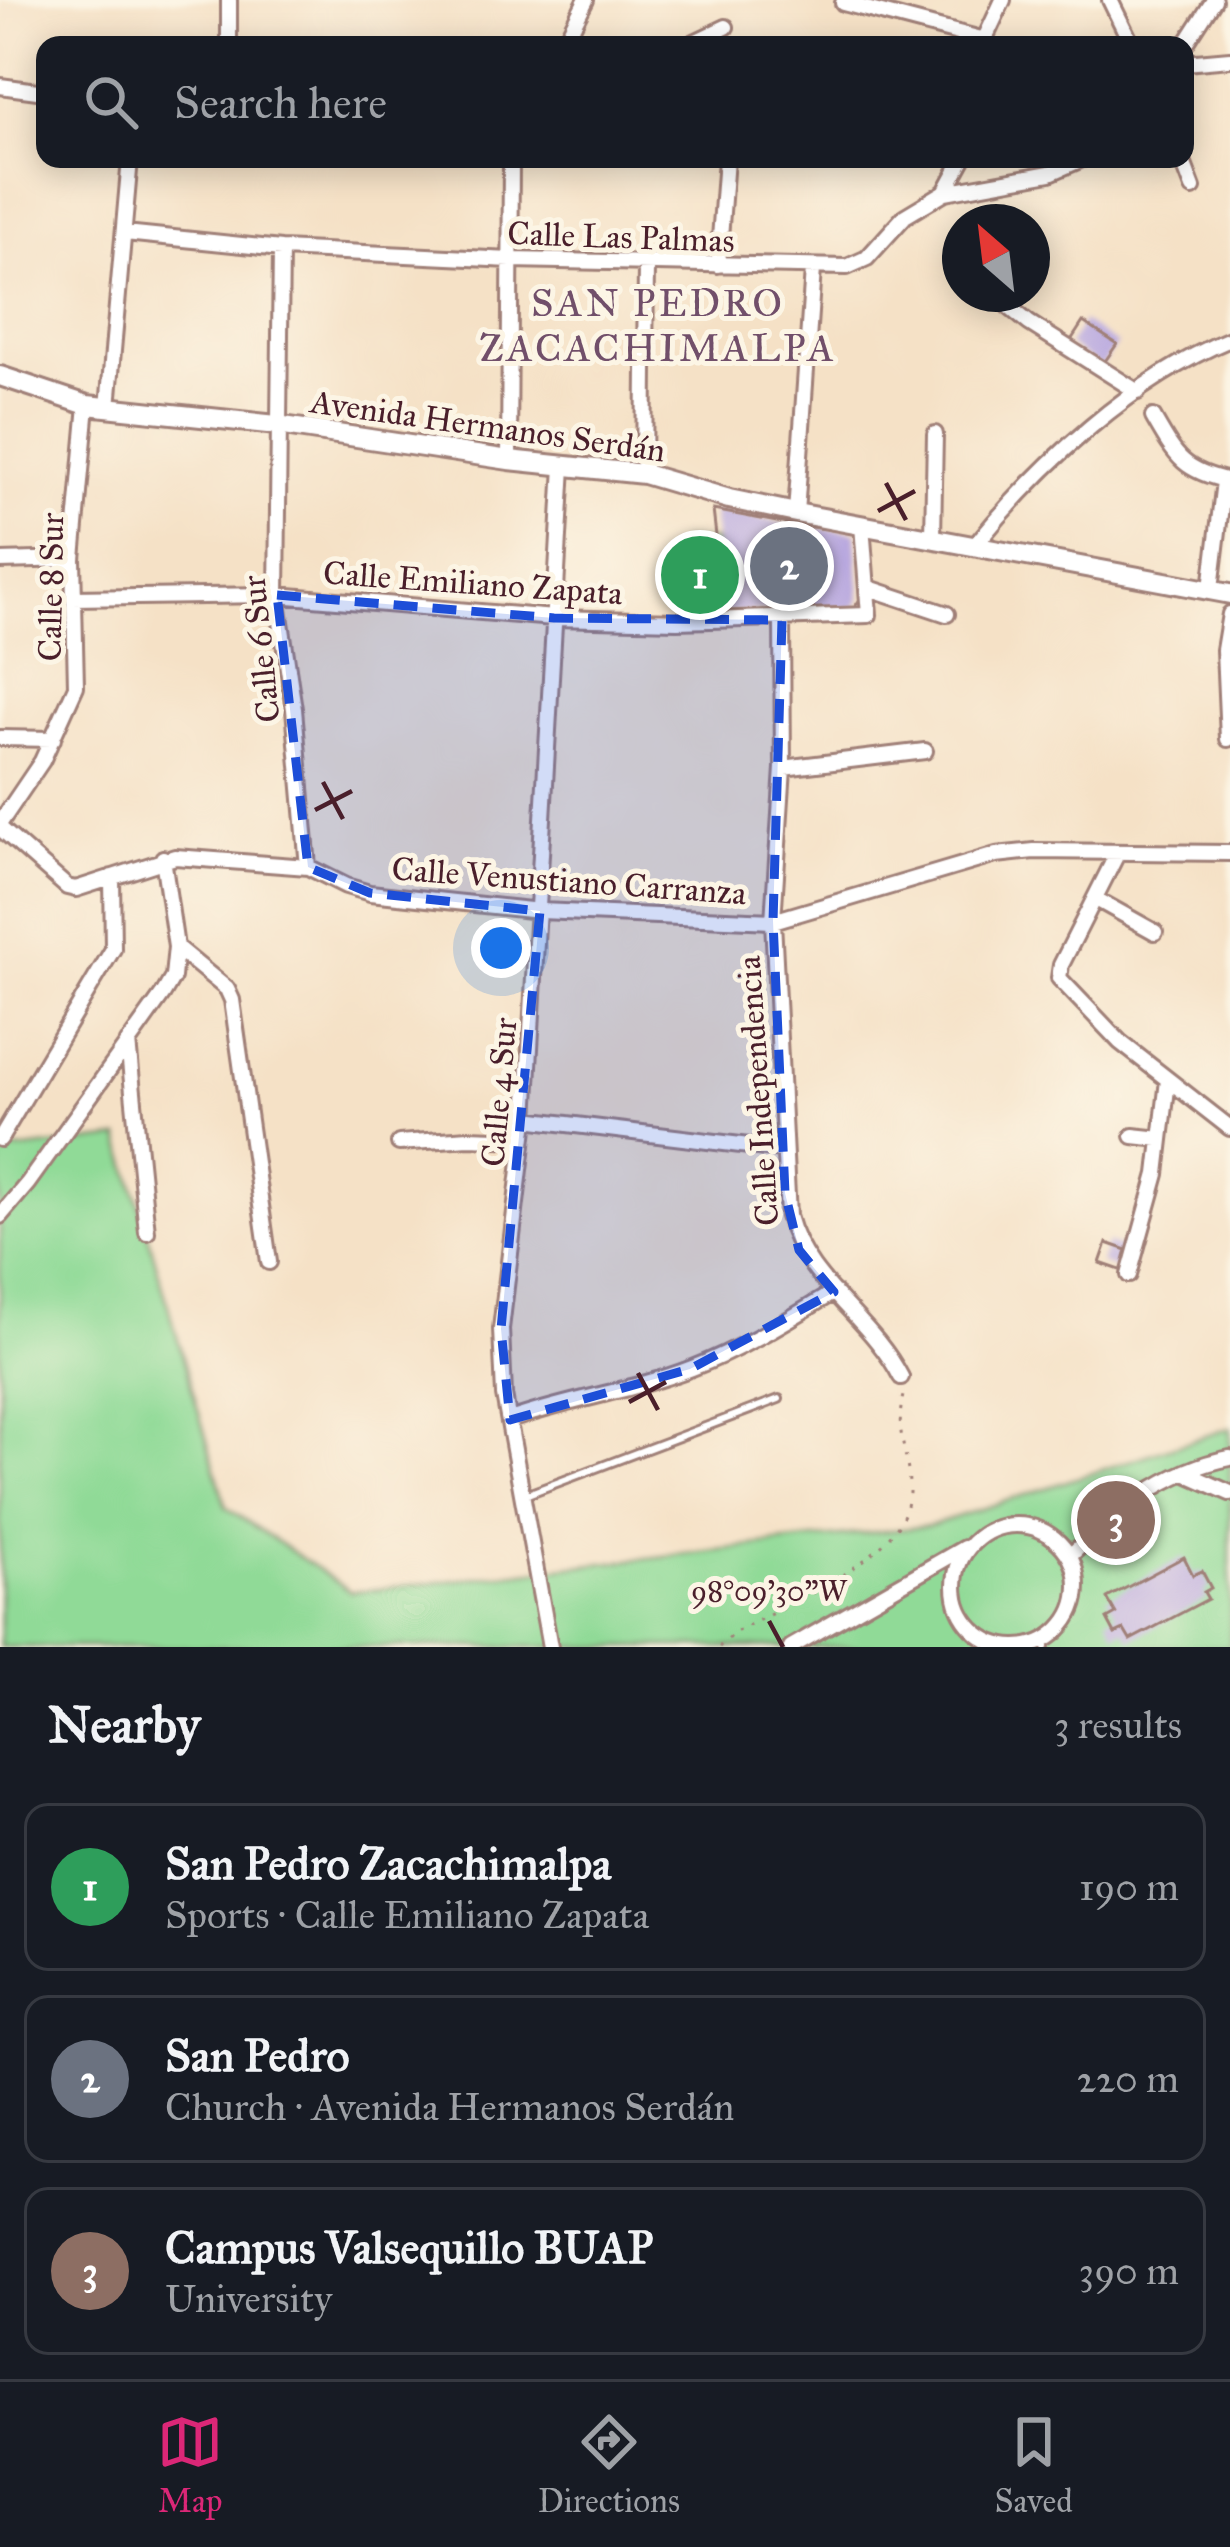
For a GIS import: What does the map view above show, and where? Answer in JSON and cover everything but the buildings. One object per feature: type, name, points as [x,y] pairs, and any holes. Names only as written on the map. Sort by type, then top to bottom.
[{"type":"street","points":[[229,0],[229,36]]},
{"type":"street","points":[[568,36],[586,0]]},
{"type":"street","points":[[987,36],[1003,0]]},
{"type":"street","points":[[1110,0],[1128,36]]},
{"type":"street","points":[[1191,36],[1214,0]]},
{"type":"street","points":[[843,3],[959,36]]},
{"type":"street","points":[[707,36],[726,27]]},
{"type":"street","points":[[1194,62],[1230,59]]},
{"type":"street","points":[[0,86],[36,91]]},
{"type":"street","points":[[108,407],[129,168]]},
{"type":"street","points":[[509,460],[511,168]]},
{"type":"street","points":[[718,265],[726,168]]},
{"type":"street","points":[[946,191],[958,168]]},
{"type":"street","name":"Calle Las Palmas","points":[[125,233],[281,249],[812,269],[861,263],[896,223],[946,191],[1061,168]]},
{"type":"street","points":[[1185,168],[1193,188]]},
{"type":"street","name":"Calle 6 Sur","points":[[281,249],[277,595],[294,709],[308,867]]},
{"type":"street","points":[[644,474],[646,265]]},
{"type":"street","points":[[796,513],[812,269]]},
{"type":"street","points":[[1018,312],[1065,348],[1138,392]]},
{"type":"street","points":[[976,544],[1015,495],[1138,392],[1230,339]]},
{"type":"street","name":"Avenida Hermanos Serdán","points":[[0,376],[87,405],[644,474],[796,513],[1220,591]]},
{"type":"street","name":"Calle 8 Sur","points":[[0,825],[53,739],[76,686],[73,559],[87,405]]},
{"type":"street","points":[[1153,418],[1182,463],[1227,481],[1220,591]]},
{"type":"street","points":[[933,537],[935,434]]},
{"type":"street","name":"Calle 4 Sur","points":[[550,1647],[510,1420],[501,1329],[526,1118],[563,466]]},
{"type":"street","points":[[862,525],[869,589],[947,614]]},
{"type":"street","points":[[0,560],[73,559]]},
{"type":"street","name":"Calle Emiliano Zapata","points":[[73,598],[277,595],[554,618],[782,620],[869,615],[869,589]]},
{"type":"street","points":[[1228,739],[1224,650],[1230,614]]},
{"type":"street","name":"Calle Independencia","points":[[782,620],[783,768],[773,921],[782,1150],[792,1233],[799,1250],[878,1339],[901,1377]]},
{"type":"street","points":[[0,738],[53,739]]},
{"type":"street","points":[[783,768],[926,751]]},
{"type":"street","name":"Calle Venustiano Carranza","points":[[0,825],[67,886],[83,889],[163,858],[308,867],[370,893],[540,910],[773,921],[995,855],[1034,851],[1230,853]]},
{"type":"street","points":[[1117,854],[1061,965],[1059,978],[1120,1042],[1230,1128]]},
{"type":"street","points":[[0,1216],[173,977],[176,947],[163,858]]},
{"type":"street","points":[[0,1139],[112,949],[112,877]]},
{"type":"street","points":[[1096,899],[1155,932]]},
{"type":"street","points":[[176,947],[227,989],[232,1000],[269,1262]]},
{"type":"street","points":[[128,1042],[147,1232]]},
{"type":"street","points":[[1129,1275],[1157,1174],[1168,1081]]},
{"type":"street","points":[[526,1118],[782,1150]]},
{"type":"street","points":[[1133,1136],[1161,1139]]},
{"type":"street","points":[[399,1142],[523,1140]]},
{"type":"street","points":[[510,1420],[690,1369],[834,1292]]},
{"type":"street","points":[[1070,1556],[1113,1514],[1164,1482],[1230,1458]]},
{"type":"street","points":[[1185,1473],[1230,1493]]},
{"type":"street","points":[[791,1647],[992,1528],[1021,1524],[1057,1540],[1077,1574],[1071,1613],[1045,1644],[1003,1646],[968,1626],[954,1586],[969,1545]]},
{"type":"lane","points":[[525,1496],[779,1399]]},
{"type":"path","points":[[718,1647],[734,1633],[859,1564],[893,1535],[907,1508],[909,1492],[898,1421],[905,1388],[901,1377]]},
{"type":"highlighted area","points":[[277,595],[554,618],[782,620],[773,921],[785,1193],[799,1250],[834,1292],[690,1369],[510,1420],[501,1329],[540,911],[370,893],[308,867]]},
{"type":"green space","points":[[681,541],[715,541],[720,609],[684,609]]},
{"type":"green space","points":[[120,1138],[226,1507],[351,1592],[929,1526],[1230,1428],[1230,1647],[0,1647],[0,1152]]},
{"type":"place","name":"San Pedro","points":[[789,566]]},
{"type":"place","name":"San Pedro Zacachimalpa","points":[[700,575]]},
{"type":"place","name":"Campus Valsequillo BUAP","points":[[1116,1520]]},
{"type":"district","name":"SAN PEDRO ZACACHIMALPA","points":[[658,324]]}]
